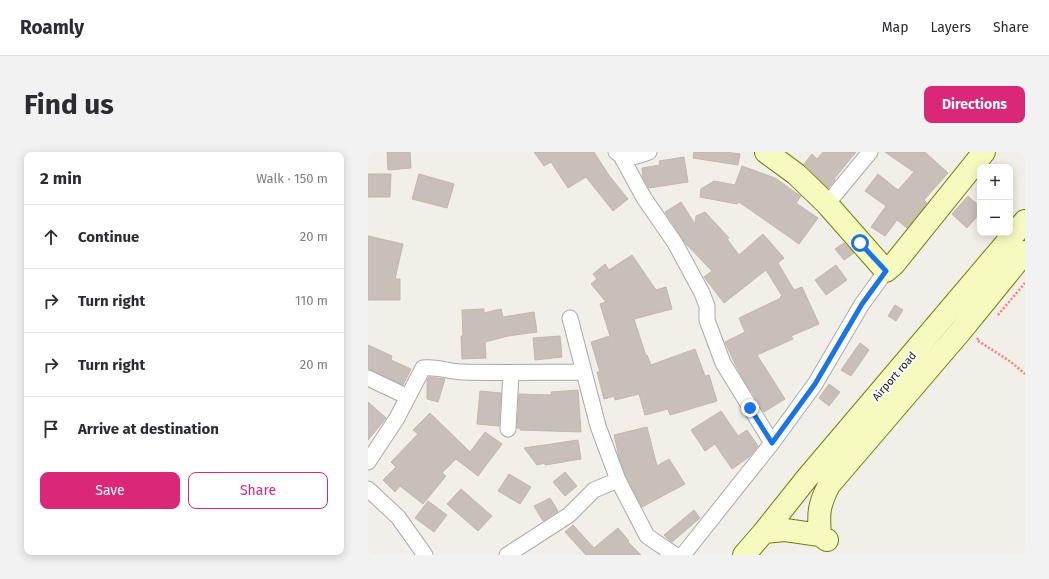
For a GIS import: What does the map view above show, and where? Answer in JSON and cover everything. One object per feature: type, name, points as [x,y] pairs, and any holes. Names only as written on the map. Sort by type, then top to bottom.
[{"type":"main road","points":[[766,152],[796,174],[827,204],[886,271],[894,264],[984,152]]},
{"type":"main road","name":"Airport road","points":[[764,532],[796,530],[824,537],[818,511],[829,485],[960,332],[1025,221]]},
{"type":"main road","name":"Airport road","points":[[744,555],[807,478],[993,275],[1025,252]]},
{"type":"street","points":[[619,154],[633,158],[649,152]]},
{"type":"street","points":[[827,204],[870,152]]},
{"type":"street","points":[[619,154],[644,198],[675,243],[702,292],[707,306],[707,320],[723,363],[772,443]]},
{"type":"street","points":[[683,555],[772,443],[815,384],[862,304],[886,271]]},
{"type":"street","points":[[570,318],[598,426],[618,480],[648,536],[675,555]]},
{"type":"street","points":[[368,462],[397,418],[423,368],[434,367],[457,372],[583,372]]},
{"type":"street","points":[[508,429],[511,373]]},
{"type":"street","points":[[368,378],[408,397]]},
{"type":"street","points":[[507,555],[569,515],[594,490],[618,480]]},
{"type":"street","points":[[368,489],[398,517],[425,555]]},
{"type":"path","points":[[995,318],[1025,283]]},
{"type":"path","points":[[982,334],[977,341],[1012,362],[1025,374]]},
{"type":"building","points":[[387,152],[410,152],[411,168],[388,170]]},
{"type":"building","points":[[534,152],[594,152],[608,174],[628,199],[613,211],[586,177],[568,188],[551,162],[544,166]]},
{"type":"building","points":[[694,152],[725,152],[740,154],[738,165],[693,158]]},
{"type":"building","points":[[823,152],[856,152],[828,188],[804,164],[812,154],[817,159]]},
{"type":"building","points":[[885,152],[925,152],[948,173],[924,200],[927,203],[907,228],[897,220],[885,236],[871,227],[886,206],[865,191],[878,174],[898,190],[914,172]]},
{"type":"building","points":[[684,157],[688,182],[649,188],[643,178],[642,168],[660,165],[659,161]]},
{"type":"building","points":[[742,166],[775,178],[801,196],[796,203],[818,218],[799,244],[739,202],[737,204],[700,197],[701,189],[714,181],[735,185]]},
{"type":"building","points":[[368,174],[391,174],[390,197],[368,197]]},
{"type":"building","points":[[419,174],[454,184],[447,208],[412,199]]},
{"type":"building","points":[[968,196],[977,204],[977,216],[967,228],[952,214]]},
{"type":"building","points":[[681,202],[695,224],[696,216],[705,212],[729,238],[727,239],[739,255],[763,234],[784,258],[778,263],[794,290],[802,287],[819,324],[791,336],[793,339],[757,355],[785,399],[764,412],[736,366],[725,342],[745,332],[739,318],[781,298],[780,297],[782,296],[766,270],[724,303],[704,277],[712,271],[686,244],[665,212]]},
{"type":"building","points":[[368,236],[403,244],[395,279],[400,279],[400,300],[368,300]]},
{"type":"building","points":[[844,243],[854,253],[844,260],[835,249]]},
{"type":"building","points":[[632,255],[656,290],[666,287],[672,309],[634,319],[646,356],[647,355],[651,365],[695,349],[705,376],[709,375],[717,401],[670,415],[668,409],[645,415],[639,394],[615,400],[614,396],[604,399],[597,372],[600,372],[591,342],[610,336],[600,304],[606,302],[591,284],[597,279],[593,274],[605,264],[609,270]]},
{"type":"building","points":[[836,265],[847,280],[826,295],[815,280]]},
{"type":"building","points":[[895,305],[903,310],[896,321],[888,316]]},
{"type":"building","points":[[484,309],[484,313],[501,309],[503,317],[534,312],[537,332],[508,336],[485,342],[486,358],[462,359],[462,310]]},
{"type":"building","points":[[560,336],[562,357],[535,360],[533,338]]},
{"type":"building","points":[[860,343],[869,350],[851,376],[841,370]]},
{"type":"building","points":[[368,345],[392,356],[391,360],[411,369],[403,385],[368,369]]},
{"type":"building","points":[[429,377],[445,379],[438,402],[427,399],[427,380]]},
{"type":"building","points":[[829,384],[840,392],[829,406],[819,398]]},
{"type":"building","points":[[578,390],[581,432],[520,430],[520,428],[517,428],[519,394],[551,395],[551,392]]},
{"type":"building","points":[[480,391],[501,393],[499,426],[477,424]]},
{"type":"building","points":[[368,402],[386,418],[368,440]]},
{"type":"building","points":[[721,411],[738,436],[747,430],[758,446],[749,457],[732,469],[715,444],[705,451],[691,430]]},
{"type":"building","points":[[430,413],[470,452],[485,432],[502,444],[478,476],[456,459],[442,473],[446,476],[423,504],[400,486],[395,492],[383,480],[396,467],[391,462],[418,434],[413,430]]},
{"type":"building","points":[[647,427],[657,466],[669,459],[685,484],[642,507],[620,461],[614,435]]},
{"type":"building","points":[[578,440],[581,459],[545,465],[545,463],[537,465],[524,448]]},
{"type":"building","points":[[565,472],[577,486],[565,496],[553,482]]},
{"type":"building","points":[[509,474],[531,487],[520,504],[498,491]]},
{"type":"building","points":[[461,489],[492,516],[478,531],[447,504]]},
{"type":"building","points":[[550,498],[558,511],[543,521],[534,506]]},
{"type":"building","points":[[428,501],[447,515],[434,532],[415,518]]},
{"type":"building","points":[[694,510],[700,518],[672,542],[664,535]]},
{"type":"building","points":[[573,525],[594,548],[618,528],[629,541],[628,542],[641,555],[586,555],[565,532]]},
{"type":"route","points":[[750,408],[772,443],[815,384],[862,304],[886,271],[860,243]]}]
